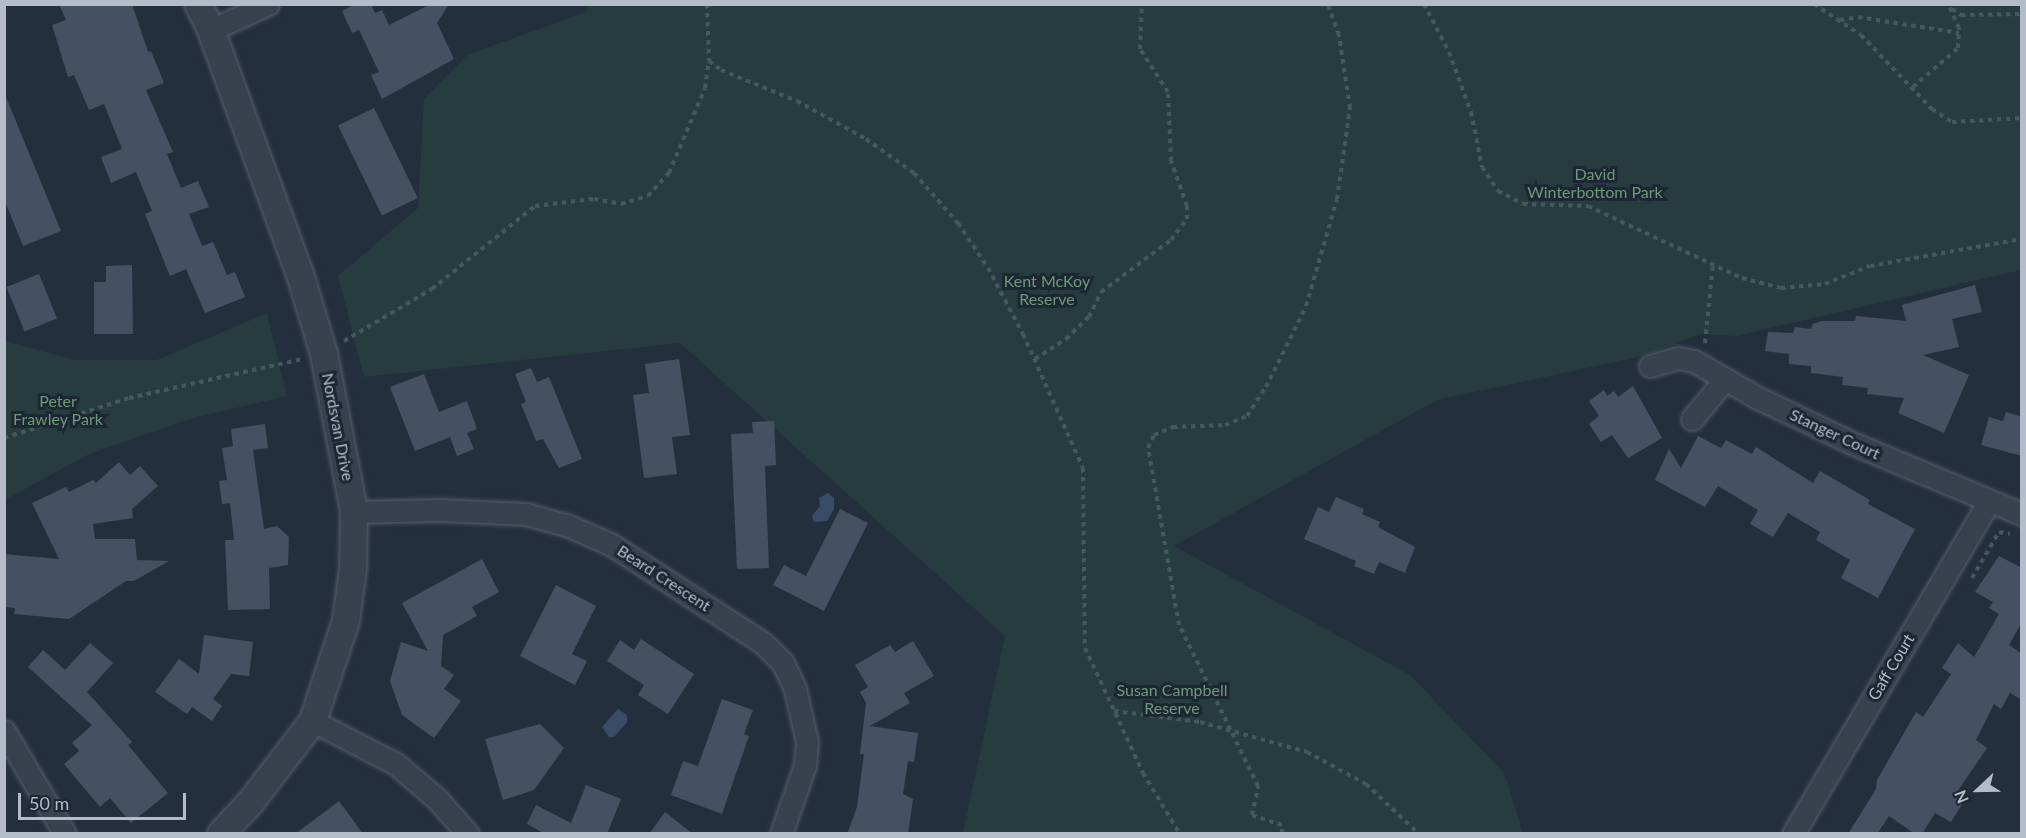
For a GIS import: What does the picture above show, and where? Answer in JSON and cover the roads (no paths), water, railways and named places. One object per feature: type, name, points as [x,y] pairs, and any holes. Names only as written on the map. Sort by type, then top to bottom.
[{"type":"street","name":"Nordsvan Drive","points":[[198,4],[211,30],[300,274],[324,354],[354,512],[354,569],[346,621],[313,721],[250,803],[221,834]]},
{"type":"street","points":[[211,30],[268,4]]},
{"type":"street","name":"Stanger Court","points":[[1650,366],[1678,358],[1703,365],[1725,379],[1852,443],[2022,514]]},
{"type":"street","points":[[1692,419],[1725,379]]},
{"type":"street","name":"Gaff Court","points":[[1793,834],[1989,501]]},
{"type":"street","name":"Beard Crescent","points":[[354,512],[440,510],[526,514],[569,526],[612,545],[763,643],[783,663],[795,689],[807,742],[805,765],[781,834]]},
{"type":"street","points":[[313,721],[396,764],[437,800],[468,834]]},
{"type":"street","points":[[4,730],[64,834]]},
{"type":"water","points":[[828,493],[834,498],[834,509],[827,521],[814,522],[812,516],[820,506],[819,498]]},
{"type":"water","points":[[618,709],[627,715],[627,722],[614,737],[609,737],[602,727]]},
{"type":"park label","name":"David Winterbottom Park","points":[[1595,183]]},
{"type":"park label","name":"Kent McKoy Reserve","points":[[1047,290]]},
{"type":"park label","name":"Peter Frawley Park","points":[[58,410]]},
{"type":"park label","name":"Susan Campbell Reserve","points":[[1172,699]]}]
